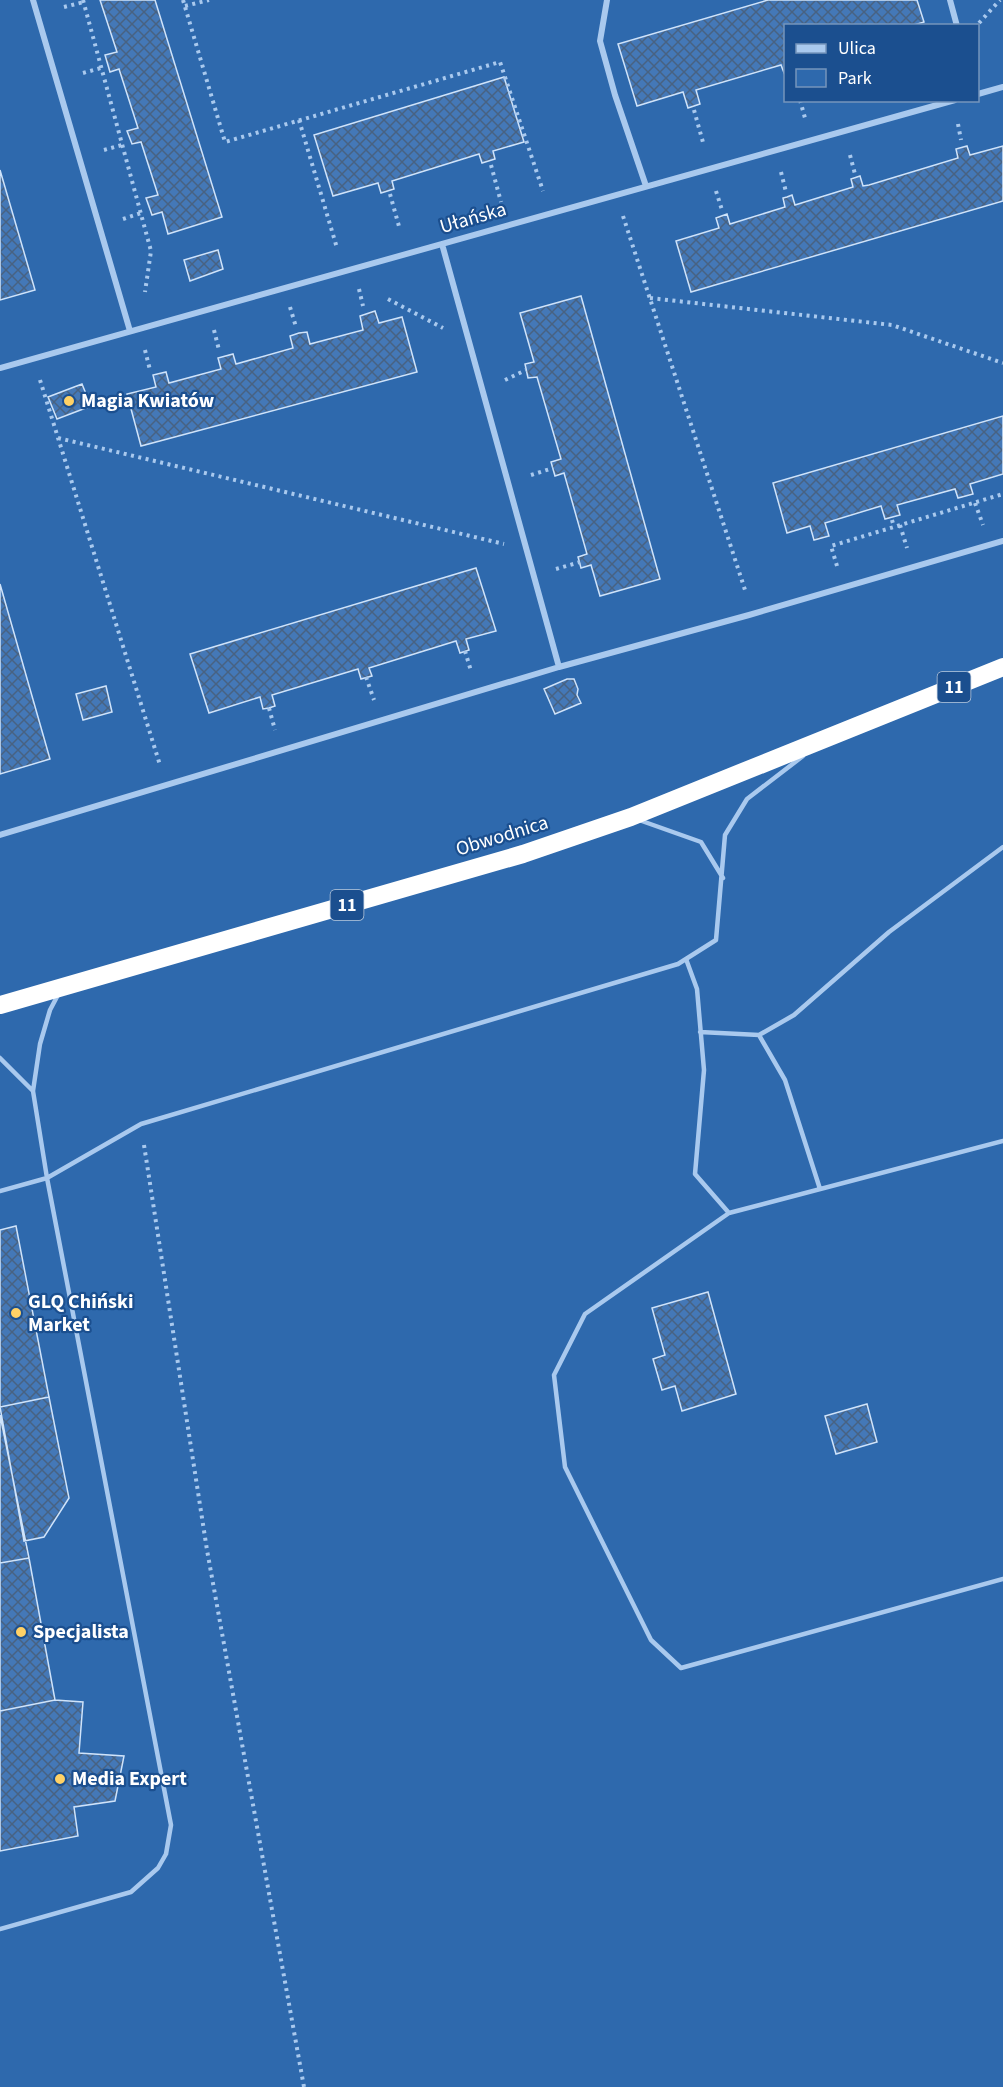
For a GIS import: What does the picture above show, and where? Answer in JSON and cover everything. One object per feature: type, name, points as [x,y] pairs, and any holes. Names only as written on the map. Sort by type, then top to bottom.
[{"type":"highway","name":"Obwodnica","points":[[0,1005],[523,854],[631,818],[1003,667]]},
{"type":"street","points":[[33,0],[130,331]]},
{"type":"street","points":[[607,0],[600,41],[615,95],[646,186]]},
{"type":"street","points":[[950,0],[956,24]]},
{"type":"street","points":[[979,94],[1003,87]]},
{"type":"street","name":"Ułańska","points":[[0,368],[948,102]]},
{"type":"street","points":[[442,244],[559,667]]},
{"type":"street","points":[[0,835],[559,667],[1003,541]]},
{"type":"lane","points":[[0,1191],[47,1178],[141,1124],[668,967],[686,959],[716,940],[725,835],[747,799],[822,742]]},
{"type":"lane","points":[[631,818],[701,842],[723,878]]},
{"type":"lane","points":[[700,1032],[759,1035],[794,1015],[889,932],[1003,847]]},
{"type":"lane","points":[[686,959],[697,989],[704,1070],[695,1174],[729,1213]]},
{"type":"lane","points":[[0,1929],[131,1892],[158,1868],[166,1854],[171,1825],[47,1178],[33,1091],[40,1044],[50,1010],[62,988]]},
{"type":"lane","points":[[759,1035],[785,1080],[820,1189]]},
{"type":"lane","points":[[0,1058],[33,1091]]},
{"type":"lane","points":[[1003,1141],[729,1213],[585,1314],[554,1375],[565,1467],[651,1640],[681,1668],[1003,1579]]},
{"type":"path","points":[[183,0],[225,142],[500,62],[543,191]]},
{"type":"path","points":[[185,6],[209,0]]},
{"type":"path","points":[[978,24],[1000,0]]},
{"type":"path","points":[[64,7],[83,1],[151,251],[145,292]]},
{"type":"path","points":[[83,73],[101,68]]},
{"type":"path","points":[[801,102],[805,118]]},
{"type":"path","points":[[694,110],[704,146]]},
{"type":"path","points":[[299,120],[337,248]]},
{"type":"path","points":[[958,124],[961,140]]},
{"type":"path","points":[[104,150],[122,145]]},
{"type":"path","points":[[849,155],[855,174]]},
{"type":"path","points":[[490,165],[501,202]]},
{"type":"path","points":[[780,172],[786,192]]},
{"type":"path","points":[[716,191],[722,210]]},
{"type":"path","points":[[390,194],[400,230]]},
{"type":"path","points":[[123,219],[141,213]]},
{"type":"path","points":[[623,216],[752,614]]},
{"type":"path","points":[[650,298],[892,325],[1003,363]]},
{"type":"path","points":[[388,299],[468,341]]},
{"type":"path","points":[[505,380],[526,370]]},
{"type":"path","points":[[40,380],[166,785]]},
{"type":"path","points":[[58,438],[525,549]]},
{"type":"path","points":[[531,475],[553,468]]},
{"type":"path","points":[[831,546],[968,502],[1003,494]]},
{"type":"path","points":[[892,520],[894,527]]},
{"type":"path","points":[[556,569],[580,562]]},
{"type":"path","points":[[141,1124],[207,1550],[304,2087]]},
{"type":"green space","points":[[0,0],[1003,0],[1003,2087],[0,2087]]},
{"type":"building","points":[[100,0],[155,0],[222,217],[168,234],[162,212],[152,215],[146,198],[158,195],[141,142],[132,144],[127,131],[138,128],[119,69],[110,72],[105,55],[117,52]]},
{"type":"building","points":[[768,0],[917,0],[924,22],[918,24],[784,24],[784,73],[781,65],[696,90],[700,104],[688,108],[683,92],[637,106],[618,44]]},
{"type":"building","points":[[504,77],[524,142],[493,151],[495,159],[482,163],[479,154],[392,181],[394,189],[381,193],[378,183],[333,196],[314,135]]},
{"type":"building","points":[[967,146],[970,155],[1003,146],[1003,201],[691,292],[676,241],[719,228],[716,218],[727,214],[730,224],[785,207],[783,198],[792,195],[795,205],[853,187],[851,179],[860,176],[863,186],[869,185],[958,158],[956,149]]},
{"type":"building","points":[[0,170],[35,290],[0,300]]},
{"type":"building","points":[[218,250],[223,269],[190,281],[184,260]]},
{"type":"building","points":[[581,296],[660,579],[600,596],[591,565],[581,568],[578,557],[587,554],[564,473],[555,476],[551,462],[561,459],[537,377],[528,378],[525,364],[534,362],[520,313]]},
{"type":"building","points":[[375,311],[379,323],[402,317],[417,372],[141,446],[127,394],[156,387],[153,375],[166,372],[169,383],[221,369],[218,358],[233,354],[236,364],[293,348],[290,336],[299,333],[307,332],[310,344],[363,330],[360,316]]},
{"type":"building","name":"Magia Kwiatów","points":[[82,384],[91,406],[57,419],[48,397]]},
{"type":"building","points":[[1003,416],[1003,474],[970,484],[973,494],[958,498],[955,489],[897,505],[900,515],[885,519],[881,506],[825,523],[829,536],[814,540],[810,526],[787,533],[773,483]]},
{"type":"building","points":[[476,568],[496,631],[466,639],[469,650],[460,653],[456,641],[369,668],[372,676],[361,679],[358,669],[272,695],[275,706],[269,708],[263,709],[260,697],[209,713],[190,654]]},
{"type":"building","points":[[0,584],[50,759],[0,774]]},
{"type":"building","points":[[567,679],[574,679],[581,703],[555,714],[544,689]]},
{"type":"building","points":[[106,686],[112,712],[83,720],[76,694]]},
{"type":"building","name":"GLQ Chiński Market","points":[[16,1226],[49,1397],[0,1407],[0,1230]]},
{"type":"building","points":[[708,1292],[736,1394],[682,1411],[675,1386],[662,1390],[653,1359],[665,1355],[652,1308]]},
{"type":"building","points":[[49,1397],[69,1498],[44,1537],[24,1541],[0,1407]]},
{"type":"building","points":[[867,1404],[877,1442],[836,1454],[825,1416]]},
{"type":"building","points":[[0,1415],[29,1558],[0,1563]]},
{"type":"building","name":"Specjalista","points":[[29,1558],[55,1700],[0,1711],[0,1563]]},
{"type":"building","name":"Media Expert","points":[[55,1700],[83,1702],[79,1753],[124,1756],[115,1801],[74,1807],[78,1836],[0,1851],[0,1711]]},
{"type":"place","name":"Magia Kwiatów","points":[[69,401]]},
{"type":"place","name":"GLQ Chiński Market","points":[[16,1313]]},
{"type":"place","name":"Specjalista","points":[[21,1632]]},
{"type":"place","name":"Media Expert","points":[[60,1779]]}]
